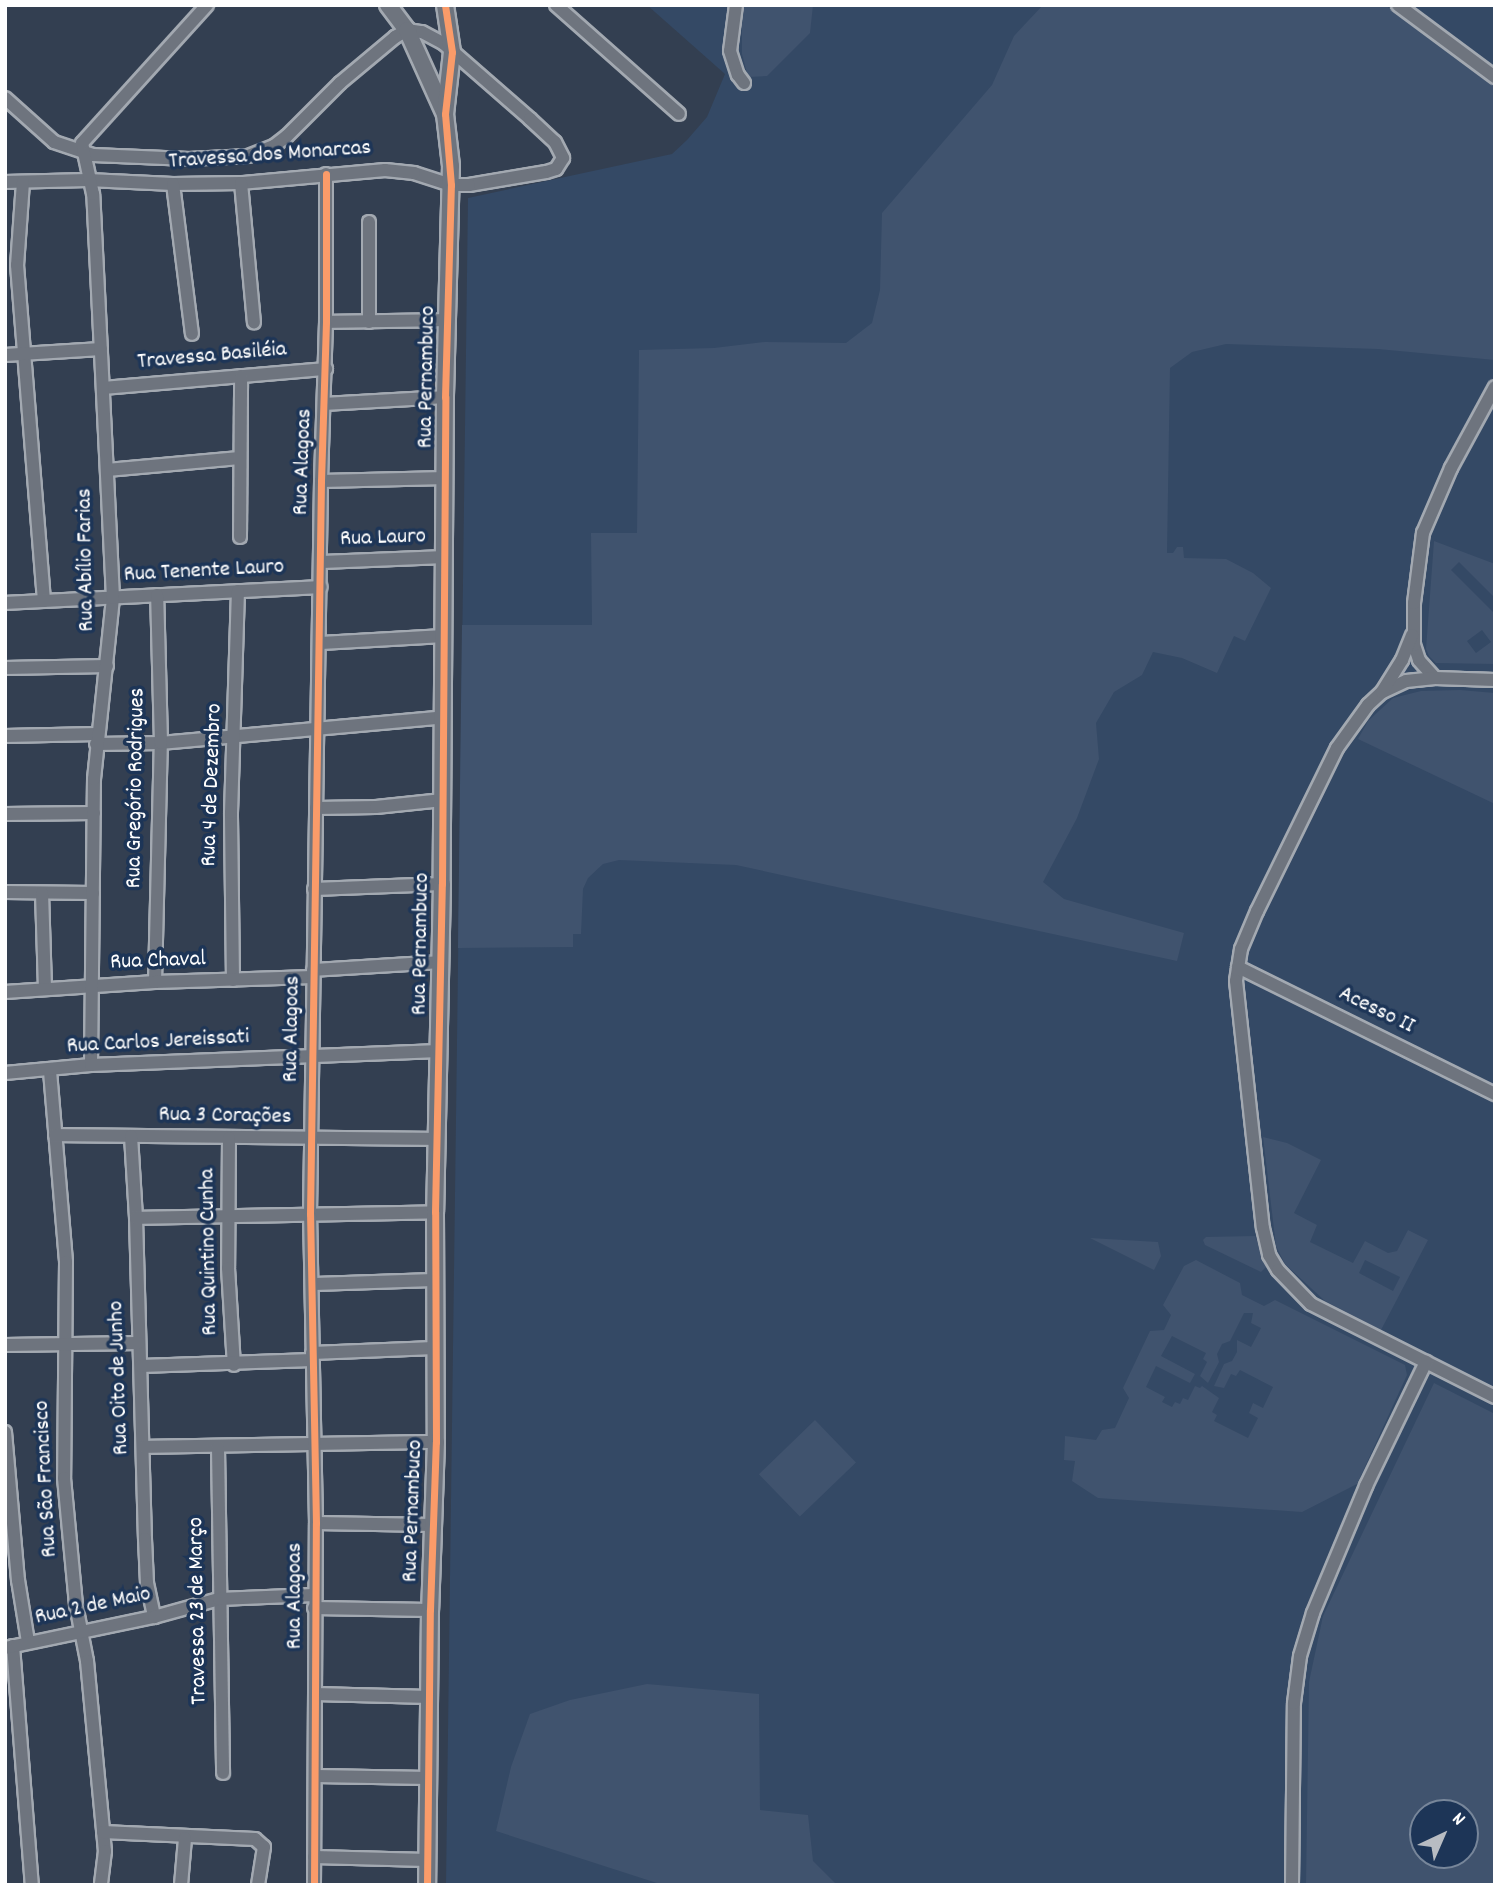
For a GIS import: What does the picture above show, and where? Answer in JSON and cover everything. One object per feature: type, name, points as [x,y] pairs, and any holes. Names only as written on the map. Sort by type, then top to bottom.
[{"type":"street","points":[[82,151],[83,139],[207,5]]},
{"type":"street","name":"Rua Pernambuco","points":[[388,5],[407,30],[445,114]]},
{"type":"street","name":"Rua Pernambuco","points":[[427,1885],[429,1610],[436,1442],[435,1212],[442,884],[445,397],[451,185],[445,114],[452,52],[445,5]]},
{"type":"street","points":[[556,5],[679,114]]},
{"type":"street","points":[[736,5],[730,51],[738,75],[744,83]]},
{"type":"street","points":[[1398,5],[1495,77]]},
{"type":"street","points":[[5,98],[54,142],[82,151],[109,157],[189,159],[248,156],[262,152],[287,136],[378,50],[407,30],[434,36],[555,142],[563,158],[556,169],[547,172],[491,182],[451,185]]},
{"type":"street","name":"Rua Abílio Farias","points":[[82,151],[93,194],[113,598],[107,666],[96,739],[91,1065]]},
{"type":"street","name":"Travessa dos Monarcas","points":[[5,182],[88,180],[173,184],[241,183],[399,170],[451,185]]},
{"type":"street","name":"Rua Alagoas","points":[[314,1885],[316,1523],[310,1214],[314,889],[321,643],[321,481],[326,369],[326,174]]},
{"type":"street","points":[[23,182],[11,264],[25,354],[44,601]]},
{"type":"street","points":[[241,183],[254,322]]},
{"type":"street","points":[[173,184],[192,334]]},
{"type":"street","points":[[369,222],[369,322]]},
{"type":"street","points":[[326,322],[447,320]]},
{"type":"street","points":[[5,355],[101,349]]},
{"type":"street","name":"Travessa Basiléia","points":[[103,388],[326,369]]},
{"type":"street","points":[[240,537],[241,376]]},
{"type":"street","points":[[1435,678],[1419,660],[1414,645],[1414,603],[1423,533],[1451,468],[1495,387]]},
{"type":"street","points":[[325,404],[445,397]]},
{"type":"street","points":[[107,470],[239,457]]},
{"type":"street","points":[[321,481],[446,478]]},
{"type":"street","name":"Rua Lauro","points":[[322,562],[445,557]]},
{"type":"street","name":"Rua Tenente Lauro","points":[[5,603],[321,587]]},
{"type":"street","name":"Rua 4 de Dezembro","points":[[233,980],[231,813],[236,736],[238,591]]},
{"type":"street","name":"Rua Gregório Rodrigues","points":[[155,982],[161,743],[157,595]]},
{"type":"street","points":[[1415,628],[1409,648],[1382,692],[1368,705],[1337,748],[1257,911],[1241,949],[1237,1018],[1263,1228],[1269,1255],[1287,1281],[1311,1304],[1495,1397]]},
{"type":"street","points":[[321,643],[444,636]]},
{"type":"street","points":[[5,668],[107,666]]},
{"type":"street","points":[[1382,692],[1406,681],[1435,678],[1495,680]]},
{"type":"street","points":[[5,736],[161,743],[444,716]]},
{"type":"street","points":[[316,808],[443,800]]},
{"type":"street","points":[[5,814],[94,813]]},
{"type":"street","points":[[314,889],[442,884]]},
{"type":"street","points":[[5,892],[93,893]]},
{"type":"street","points":[[42,893],[45,989]]},
{"type":"street","name":"Rua Chaval","points":[[5,992],[92,985],[233,980],[440,961]]},
{"type":"street","name":"Acesso II","points":[[1238,967],[1495,1094]]},
{"type":"street","name":"Rua Carlos Jereissati","points":[[5,1073],[50,1071],[91,1065],[439,1051]]},
{"type":"street","name":"Rua São Francisco","points":[[50,1071],[66,1262],[64,1478],[105,1852],[101,1885]]},
{"type":"street","name":"Rua 3 Corações","points":[[55,1135],[311,1140],[437,1139]]},
{"type":"street","name":"Rua Oito de Junho","points":[[131,1136],[147,1572],[154,1617]]},
{"type":"street","name":"Rua Quintino Cunha","points":[[229,1138],[228,1268],[234,1365]]},
{"type":"street","points":[[136,1218],[435,1212]]},
{"type":"street","points":[[313,1284],[435,1280]]},
{"type":"street","points":[[5,1345],[139,1343]]},
{"type":"street","points":[[141,1366],[234,1365],[434,1348]]},
{"type":"street","points":[[1292,1885],[1294,1703],[1300,1656],[1313,1613],[1350,1523],[1426,1363]]},
{"type":"street","points":[[5,1432],[18,1580],[28,1642]]},
{"type":"street","points":[[144,1447],[218,1448],[436,1442]]},
{"type":"street","name":"Travessa 23 de Março","points":[[218,1448],[223,1773]]},
{"type":"street","points":[[316,1523],[433,1525]]},
{"type":"street","name":"Rua 2 de Maio","points":[[9,1647],[154,1617],[219,1599],[429,1610]]},
{"type":"street","points":[[9,1647],[32,1885]]},
{"type":"street","points":[[315,1694],[430,1697]]},
{"type":"street","points":[[316,1776],[429,1778]]},
{"type":"street","points":[[103,1832],[185,1838],[255,1839],[264,1847],[258,1885]]},
{"type":"street","points":[[181,1885],[185,1838]]},
{"type":"street","points":[[314,1857],[427,1860]]},
{"type":"shaded area","points":[[647,5],[1495,5],[1495,1885],[446,1885],[468,198],[672,154],[707,117],[725,74]]},
{"type":"shaded area","points":[[742,5],[813,5],[810,33],[767,76],[748,77],[742,54]]},
{"type":"shaded area","points":[[1043,5],[1385,5],[1495,86],[1495,360],[1378,349],[1226,344],[1192,352],[1170,368],[1167,553],[1173,553],[1177,547],[1183,547],[1184,558],[1226,559],[1253,573],[1271,588],[1245,641],[1234,636],[1217,673],[1182,658],[1153,652],[1142,675],[1114,692],[1096,723],[1099,759],[1077,818],[1043,882],[1064,899],[1184,933],[1177,961],[736,865],[619,860],[603,864],[588,878],[583,889],[581,934],[573,934],[573,947],[458,948],[462,625],[592,625],[591,533],[637,533],[639,350],[714,348],[765,342],[846,343],[872,323],[880,290],[882,213],[992,85],[1014,36]]},
{"type":"shaded area","points":[[1434,541],[1495,564],[1495,598],[1459,562],[1451,570],[1495,614],[1495,664],[1436,663],[1426,649]],"holes":[[[1482,630],[1491,642],[1476,653],[1467,641]]]},
{"type":"shaded area","points":[[1421,691],[1495,693],[1495,804],[1358,739],[1368,721],[1393,698]]},
{"type":"shaded area","points":[[1263,1137],[1287,1143],[1321,1160],[1294,1213],[1317,1225],[1310,1242],[1353,1263],[1365,1241],[1388,1253],[1397,1251],[1408,1230],[1428,1240],[1381,1330],[1325,1301],[1285,1264],[1276,1246]],"holes":[[[1365,1260],[1400,1277],[1393,1291],[1359,1273]]]},
{"type":"shaded area","points":[[1255,1236],[1267,1266],[1261,1272],[1205,1245],[1203,1240],[1206,1237]]},
{"type":"shaded area","points":[[1090,1238],[1158,1242],[1161,1256],[1154,1270]]},
{"type":"shaded area","points":[[1196,1260],[1240,1283],[1242,1295],[1264,1306],[1275,1300],[1405,1365],[1407,1375],[1357,1484],[1302,1512],[1098,1498],[1072,1481],[1075,1461],[1064,1460],[1065,1436],[1096,1440],[1102,1430],[1115,1428],[1129,1398],[1123,1388],[1150,1331],[1164,1330],[1171,1315],[1163,1305],[1184,1266]],"holes":[[[1244,1313],[1253,1313],[1251,1323],[1261,1328],[1251,1347],[1237,1340],[1237,1352],[1232,1361],[1224,1364],[1214,1386],[1224,1388],[1231,1374],[1236,1376],[1240,1370],[1273,1387],[1263,1408],[1253,1403],[1249,1413],[1258,1418],[1248,1438],[1214,1421],[1217,1415],[1212,1412],[1219,1398],[1202,1386],[1195,1386],[1188,1400],[1183,1398],[1180,1404],[1175,1402],[1172,1407],[1162,1402],[1165,1397],[1146,1387],[1156,1366],[1190,1383],[1195,1374],[1161,1356],[1172,1336],[1206,1353],[1203,1359],[1207,1362],[1200,1376],[1208,1383],[1219,1362],[1217,1354],[1222,1344],[1230,1341]]]},
{"type":"shaded area","points":[[1434,1383],[1495,1414],[1495,1885],[1306,1885],[1309,1682],[1323,1616]]},
{"type":"shaded area","points":[[815,1420],[856,1462],[800,1517],[759,1474]]},
{"type":"shaded area","points":[[647,1684],[759,1694],[760,1810],[808,1815],[813,1861],[837,1885],[663,1885],[496,1831],[511,1767],[530,1714],[570,1700]]},
{"type":"cycle path","points":[[427,1885],[430,1610],[436,1442],[435,1212],[442,884],[445,397],[451,185],[445,114],[452,52],[445,5]]},
{"type":"cycle path","points":[[314,1885],[316,1523],[310,1214],[321,481],[326,322],[326,174]]}]
